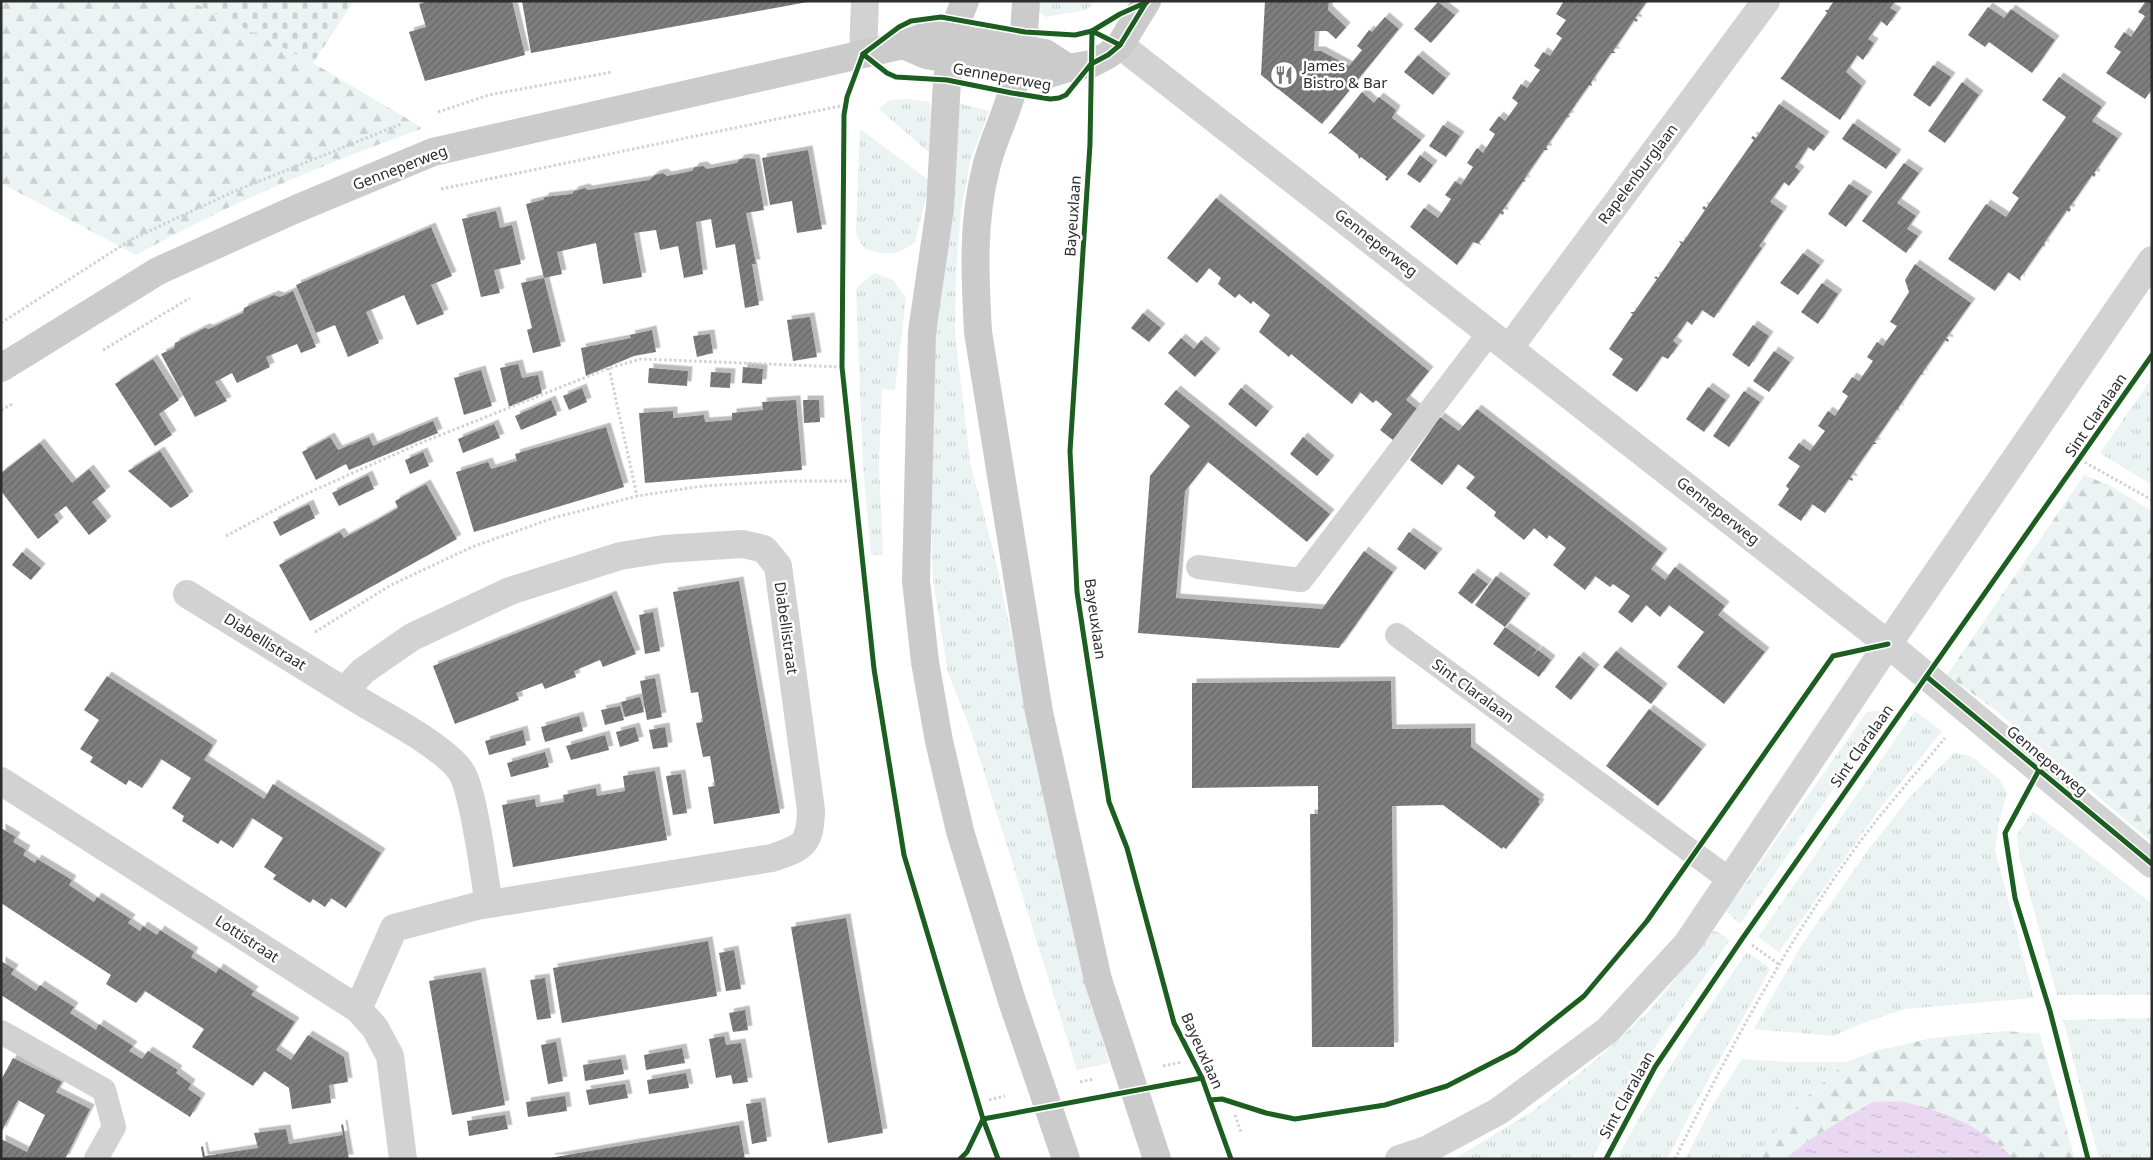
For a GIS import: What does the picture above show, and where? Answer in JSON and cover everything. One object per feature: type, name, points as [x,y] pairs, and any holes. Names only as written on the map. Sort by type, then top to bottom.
[{"type":"main road","points":[[965,1],[958,19],[947,80],[940,200],[922,332],[916,536],[918,599],[925,662],[937,732],[960,831],[1012,1001],[1066,1159]]},
{"type":"main road","points":[[1026,1],[1020,60],[986,166],[981,189],[975,242],[978,332],[1040,712],[1098,980],[1157,1159]]},
{"type":"main road","points":[[1120,45],[1147,1]]},
{"type":"main road","name":"Genneperweg","points":[[1,368],[158,271],[296,209],[433,152],[903,45],[930,34],[952,48],[1020,60],[1043,76],[1096,62],[1120,45]]},
{"type":"street","points":[[863,54],[865,1]]},
{"type":"street","name":"Rapelenburglaan","points":[[1500,340],[1766,1]]},
{"type":"street","name":"Genneperweg","points":[[1120,45],[1888,644],[2152,864]]},
{"type":"street","points":[[1399,1159],[1426,1150],[1499,1111],[1608,1030],[1687,944],[1888,644],[2152,260]]},
{"type":"street","name":"Diabellistraat","points":[[344,691],[363,671],[412,637],[510,591],[620,556],[664,549],[743,544],[764,549],[778,566],[811,810],[810,834],[802,844],[797,849],[772,858],[489,904],[394,928],[348,1003]]},
{"type":"street","name":"Diabellistraat","points":[[187,594],[438,749],[461,771],[472,803],[489,904]]},
{"type":"street","name":"Lottistraat","points":[[1,781],[348,1003],[375,1028],[390,1056],[403,1159]]},
{"type":"lane","points":[[1198,567],[1301,580],[1500,340]]},
{"type":"lane","name":"Sint Claralaan","points":[[1397,635],[1730,880]]},
{"type":"lane","points":[[1,1032],[104,1090],[114,1127],[96,1159]]},
{"type":"path","points":[[844,115],[845,105],[863,54]]},
{"type":"path","points":[[436,190],[845,105]]},
{"type":"path","points":[[94,355],[196,295]]},
{"type":"path","points":[[842,358],[843,377]]},
{"type":"path","points":[[226,536],[299,497],[418,444],[610,368],[641,359],[842,367]]},
{"type":"path","points":[[610,368],[637,496]]},
{"type":"path","points":[[1,410],[18,400]]},
{"type":"path","points":[[2033,431],[2079,461],[2152,500]]},
{"type":"path","points":[[853,471],[855,490]]},
{"type":"path","points":[[288,656],[312,634],[391,585],[472,547],[553,518],[637,496],[703,486],[787,481],[854,481]]},
{"type":"path","points":[[1675,1159],[1704,1099],[1780,965],[1854,849],[1966,710]]},
{"type":"path","points":[[1752,946],[1780,965]]},
{"type":"path","points":[[988,1100],[1004,1096]]},
{"type":"path","points":[[1235,1114],[1241,1132]]},
{"type":"green space","points":[[1,1],[191,1],[313,63],[423,128],[277,186],[171,236],[136,255],[1,183]]},
{"type":"green space","points":[[191,1],[354,1],[313,63]]},
{"type":"green space","points":[[1040,1],[1095,1],[1086,10],[1045,17],[1038,10]]},
{"type":"green space","points":[[908,99],[930,102],[933,156],[879,109],[890,100]]},
{"type":"green space","points":[[957,103],[989,111],[970,161],[961,211],[956,272],[955,333],[970,462],[994,553],[1082,966],[1109,1063],[1077,1070],[971,731],[948,673],[933,580],[930,478],[933,334]]},
{"type":"green space","points":[[860,129],[930,181],[915,242],[896,252],[880,253],[864,249],[856,233]]},
{"type":"green space","points":[[874,273],[893,280],[906,298],[895,390],[882,389],[879,464],[883,555],[871,555],[863,466],[856,288]]},
{"type":"green space","points":[[2152,378],[2152,485],[2100,453]]},
{"type":"green space","points":[[2084,475],[2107,484],[2152,511],[2152,842],[1994,709],[1947,675]]},
{"type":"green space","points":[[1888,710],[1740,924],[1726,911],[1867,712]]},
{"type":"green space","points":[[1915,711],[1942,731],[1878,811],[1779,952],[1758,937]]},
{"type":"green space","points":[[1954,753],[1971,756],[1999,779],[2007,793],[1999,822],[1995,850],[2034,998],[1905,1009],[1860,1024],[1834,1036],[1754,1029],[1801,946],[1866,853],[1908,799]]},
{"type":"green space","points":[[2033,811],[2152,904],[2152,995],[2057,995],[2020,860],[2017,835]]},
{"type":"green space","points":[[1713,931],[1730,940],[1651,1053],[1592,1159],[1454,1159],[1533,1111],[1603,1054],[1651,1009]]},
{"type":"green space","points":[[1747,952],[1770,970],[1698,1098],[1667,1159],[1617,1159],[1662,1079]]},
{"type":"green space","points":[[2152,1018],[2152,1159],[2099,1159],[2063,1020]]},
{"type":"green space","points":[[2006,1031],[2040,1034],[2075,1159],[2013,1159],[1990,1138],[1872,1102],[1809,1140],[1785,1159],[1753,1159],[1799,1104],[1846,1062],[1875,1051],[1932,1038]]},
{"type":"green space","points":[[1742,1059],[1788,1062],[1846,1062],[1799,1104],[1753,1159],[1685,1159],[1714,1103]]},
{"type":"water","points":[[1872,1102],[1903,1102],[1947,1115],[1990,1138],[2013,1159],[1785,1159],[1809,1140]]},
{"type":"building","points":[[429,1],[512,1],[525,55],[425,81],[409,32],[426,27],[419,4]]},
{"type":"building","points":[[522,1],[813,1],[531,53]]},
{"type":"building","points":[[1265,1],[1329,1],[1328,10],[1346,27],[1336,39],[1327,31],[1315,31],[1314,51],[1321,51],[1349,66],[1362,50],[1357,46],[1369,30],[1372,32],[1385,17],[1399,29],[1322,124],[1261,75]]},
{"type":"building","points":[[1564,1],[1647,1],[1635,18],[1638,20],[1636,22],[1634,20],[1613,51],[1616,53],[1611,53],[1591,82],[1592,86],[1589,85],[1568,115],[1570,117],[1567,117],[1546,147],[1548,150],[1544,150],[1524,179],[1526,182],[1523,181],[1502,211],[1504,212],[1503,215],[1500,213],[1479,243],[1482,245],[1473,242],[1457,265],[1410,227],[1424,208],[1438,218],[1451,199],[1445,195],[1455,181],[1461,185],[1473,167],[1467,163],[1477,148],[1483,153],[1495,134],[1489,130],[1499,116],[1505,121],[1518,103],[1512,98],[1521,84],[1527,88],[1540,70],[1534,66],[1543,52],[1550,56],[1562,38],[1556,34],[1566,20],[1556,14]]},
{"type":"building","points":[[1834,1],[1895,1],[1890,8],[1897,12],[1887,26],[1881,21],[1868,39],[1874,43],[1863,60],[1857,55],[1846,72],[1862,86],[1840,120],[1780,78],[1827,13],[1825,10],[1828,10]]},
{"type":"building","points":[[2146,1],[2152,1],[2152,89],[2145,99],[2106,73],[2121,52],[2114,47],[2124,32],[2131,37],[2145,16],[2138,12]]},
{"type":"building","points":[[1438,2],[1455,15],[1431,43],[1414,29]]},
{"type":"building","points":[[1988,7],[2004,18],[2011,9],[2055,40],[2032,73],[1989,42],[1985,47],[1968,35]]},
{"type":"building","points":[[1418,55],[1446,78],[1433,95],[1404,72]]},
{"type":"building","points":[[1933,65],[1951,77],[1930,107],[1913,95]]},
{"type":"building","points":[[2059,77],[2102,107],[2092,121],[2118,138],[2094,173],[2096,174],[2094,177],[2092,175],[2069,208],[2071,209],[2069,212],[2067,210],[2044,243],[2045,247],[2043,245],[2020,278],[2021,281],[2008,272],[1995,291],[1948,259],[1986,204],[2006,217],[2019,198],[2012,193],[2066,117],[2042,100]]},
{"type":"building","points":[[1962,82],[1979,95],[1945,143],[1928,131]]},
{"type":"building","points":[[1362,92],[1374,103],[1379,97],[1396,110],[1392,118],[1421,140],[1387,181],[1385,179],[1387,177],[1361,157],[1359,159],[1358,155],[1331,133],[1328,134]]},
{"type":"building","points":[[1779,104],[1825,136],[1814,151],[1808,147],[1795,167],[1800,171],[1789,186],[1784,182],[1770,202],[1783,211],[1759,246],[1762,248],[1714,318],[1702,310],[1692,325],[1687,321],[1673,341],[1678,345],[1668,359],[1662,356],[1637,392],[1612,375],[1623,359],[1609,349],[1633,314],[1630,312],[1634,312],[1657,279],[1654,278],[1656,276],[1658,278],[1681,244],[1679,241],[1683,242],[1705,210],[1702,208],[1704,206],[1706,208],[1754,140],[1751,138],[1753,136],[1756,138]]},
{"type":"building","points":[[1853,123],[1897,154],[1886,169],[1842,139]]},
{"type":"building","points":[[1443,125],[1460,136],[1446,157],[1429,146]]},
{"type":"building","points":[[808,150],[822,229],[797,233],[792,201],[770,205],[762,158]]},
{"type":"building","points":[[1420,155],[1433,165],[1420,183],[1407,174]]},
{"type":"building","points":[[740,159],[755,159],[764,210],[746,213],[756,264],[752,264],[759,305],[745,308],[735,244],[716,248],[711,219],[696,222],[703,274],[684,278],[678,246],[660,250],[656,230],[634,233],[642,277],[603,284],[596,243],[557,252],[562,274],[544,278],[526,204],[543,200],[545,197],[572,194],[574,191],[585,188],[588,190],[649,180],[655,175],[663,173],[667,176],[692,171],[695,167],[703,166],[707,169],[737,163]]},
{"type":"building","points":[[1904,163],[1919,173],[1897,203],[1916,216],[1907,229],[1918,236],[1906,253],[1862,221]]},
{"type":"building","points":[[1849,184],[1868,196],[1846,227],[1828,214]]},
{"type":"building","points":[[1216,198],[1429,371],[1406,400],[1421,412],[1398,444],[1380,430],[1392,414],[1376,400],[1373,403],[1360,392],[1352,404],[1291,354],[1289,357],[1259,332],[1270,315],[1253,301],[1251,304],[1239,294],[1235,298],[1218,284],[1221,278],[1209,268],[1197,283],[1167,258]]},
{"type":"building","points":[[496,211],[500,228],[512,225],[521,264],[494,270],[500,293],[481,297],[462,219]]},
{"type":"building","points":[[431,227],[452,276],[431,285],[444,314],[417,325],[404,295],[366,312],[379,343],[348,357],[335,325],[316,333],[296,285]]},
{"type":"building","points":[[1803,253],[1820,265],[1798,295],[1780,283]]},
{"type":"building","points":[[1915,264],[1971,303],[1946,338],[1949,340],[1948,342],[1945,340],[1922,373],[1925,375],[1921,374],[1898,408],[1900,411],[1897,409],[1874,442],[1877,444],[1873,444],[1850,477],[1853,479],[1852,481],[1849,479],[1825,513],[1812,504],[1801,521],[1778,505],[1789,489],[1786,486],[1800,466],[1788,458],[1799,443],[1810,451],[1825,431],[1818,426],[1828,411],[1835,416],[1848,396],[1842,392],[1852,377],[1859,381],[1873,361],[1867,357],[1877,342],[1883,346],[1897,326],[1890,322],[1909,292],[1905,280]]},
{"type":"building","points":[[544,278],[561,346],[533,353],[527,330],[532,328],[521,283]]},
{"type":"building","points":[[1822,283],[1838,294],[1818,324],[1801,312]]},
{"type":"building","points":[[293,291],[316,347],[301,353],[297,344],[266,357],[270,367],[237,383],[232,373],[215,382],[227,401],[195,417],[161,354],[174,348],[175,343],[205,328],[209,329],[243,313],[244,308],[274,295],[280,297]]},
{"type":"building","points":[[1143,313],[1161,328],[1149,342],[1131,328]]},
{"type":"building","points":[[810,317],[817,357],[793,361],[787,320]]},
{"type":"building","points":[[1753,325],[1769,336],[1749,367],[1732,355]]},
{"type":"building","points":[[652,330],[656,352],[634,356],[586,376],[581,348],[631,338],[630,335]]},
{"type":"building","points":[[710,334],[713,353],[697,357],[693,336]]},
{"type":"building","points":[[1181,338],[1194,349],[1201,340],[1216,353],[1195,377],[1168,353]]},
{"type":"building","points":[[1774,351],[1790,362],[1769,392],[1753,381]]},
{"type":"building","points":[[153,359],[179,400],[159,414],[172,435],[155,446],[115,384]]},
{"type":"building","points":[[518,364],[522,378],[538,375],[542,393],[509,407],[500,368]]},
{"type":"building","points":[[743,367],[763,369],[762,384],[742,383]]},
{"type":"building","points":[[649,368],[688,371],[687,386],[648,383]]},
{"type":"building","points":[[481,370],[492,406],[464,415],[454,378]]},
{"type":"building","points":[[711,372],[731,373],[730,388],[710,387]]},
{"type":"building","points":[[1708,387],[1726,400],[1704,432],[1686,419]]},
{"type":"building","points":[[582,388],[587,402],[569,410],[563,396]]},
{"type":"building","points":[[1241,388],[1269,411],[1256,427],[1228,404]]},
{"type":"building","points":[[1176,390],[1330,514],[1307,542],[1208,462],[1185,491],[1176,598],[1322,609],[1364,551],[1393,572],[1339,648],[1138,633],[1150,476],[1190,426],[1164,404]]},
{"type":"building","points":[[1744,391],[1760,402],[1729,447],[1713,436]]},
{"type":"building","points":[[551,400],[557,415],[521,430],[515,416]]},
{"type":"building","points":[[796,400],[802,470],[645,483],[639,413],[673,411],[673,418],[704,415],[705,422],[732,420],[732,413],[763,410],[762,402]]},
{"type":"building","points":[[803,400],[819,400],[820,422],[804,423]]},
{"type":"building","points":[[1477,409],[1663,553],[1651,569],[1665,580],[1675,567],[1725,606],[1718,615],[1765,652],[1724,704],[1677,667],[1704,632],[1669,605],[1660,617],[1646,605],[1632,623],[1618,612],[1630,596],[1613,584],[1610,587],[1595,576],[1585,590],[1553,565],[1566,548],[1549,535],[1547,539],[1534,528],[1524,540],[1494,516],[1496,512],[1466,488],[1475,477],[1458,464],[1442,485],[1410,460],[1440,417],[1459,431]]},
{"type":"building","points":[[433,421],[438,433],[349,470],[346,464],[316,480],[302,452],[330,437],[338,450],[369,437],[373,446]]},
{"type":"building","points":[[494,424],[500,438],[463,453],[458,439]]},
{"type":"building","points":[[606,427],[624,487],[474,532],[456,472],[488,462],[491,469],[517,461],[515,454]]},
{"type":"building","points":[[1303,437],[1330,460],[1317,476],[1290,454]]},
{"type":"building","points":[[40,443],[72,483],[89,469],[106,491],[92,502],[107,521],[89,535],[66,506],[54,515],[59,522],[38,539],[1,491],[1,473]]},
{"type":"building","points":[[160,451],[189,496],[171,508],[128,471]]},
{"type":"building","points":[[423,452],[429,466],[410,474],[405,460]]},
{"type":"building","points":[[368,475],[374,489],[339,506],[332,493]]},
{"type":"building","points":[[426,484],[457,539],[310,621],[279,565],[340,532],[344,538],[374,522],[398,508],[395,501]]},
{"type":"building","points":[[309,504],[315,518],[280,536],[273,522]]},
{"type":"building","points":[[1409,532],[1438,553],[1425,570],[1397,549]]},
{"type":"building","points":[[22,552],[41,568],[31,580],[12,565]]},
{"type":"building","points":[[1473,573],[1488,584],[1472,604],[1458,593]]},
{"type":"building","points":[[1496,576],[1526,598],[1505,627],[1475,605]]},
{"type":"building","points":[[739,581],[780,813],[714,824],[708,787],[715,786],[710,756],[703,757],[696,723],[703,722],[698,692],[691,693],[673,592]]},
{"type":"building","points":[[612,595],[636,654],[603,667],[600,660],[574,671],[576,677],[545,689],[542,683],[516,693],[519,700],[455,724],[433,666]]},
{"type":"building","points":[[653,612],[660,651],[645,654],[639,615]]},
{"type":"building","points":[[1505,627],[1537,650],[1529,661],[1538,650],[1551,660],[1539,677],[1493,644]]},
{"type":"building","points":[[1616,651],[1663,688],[1651,704],[1603,667]]},
{"type":"building","points":[[1579,656],[1595,669],[1571,700],[1555,687]]},
{"type":"building","points":[[107,676],[213,745],[204,760],[264,799],[273,784],[381,853],[346,908],[331,898],[325,907],[313,899],[310,903],[273,879],[276,875],[264,867],[283,838],[252,818],[233,848],[221,840],[218,844],[182,821],[184,816],[172,808],[191,778],[161,759],[142,788],[129,780],[126,785],[90,762],[93,757],[80,749],[99,720],[84,710]]},
{"type":"building","points":[[655,678],[662,717],[647,720],[640,681]]},
{"type":"building","points":[[1391,681],[1392,729],[1471,728],[1471,747],[1540,799],[1538,802],[1540,804],[1506,849],[1503,847],[1502,849],[1443,805],[1392,806],[1394,1047],[1312,1047],[1310,814],[1318,814],[1318,786],[1192,788],[1192,683]]},
{"type":"building","points":[[640,697],[644,712],[625,717],[621,702]]},
{"type":"building","points":[[620,706],[624,720],[605,725],[601,710]]},
{"type":"building","points":[[1649,709],[1702,749],[1658,806],[1606,766]]},
{"type":"building","points":[[579,716],[583,731],[545,742],[541,727]]},
{"type":"building","points":[[635,727],[639,741],[620,747],[616,732]]},
{"type":"building","points":[[665,727],[668,747],[653,749],[649,730]]},
{"type":"building","points":[[523,730],[526,745],[489,755],[485,741]]},
{"type":"building","points":[[605,735],[609,750],[571,760],[566,746]]},
{"type":"building","points":[[545,752],[549,767],[511,777],[507,763]]},
{"type":"building","points":[[655,771],[667,840],[513,867],[502,805],[535,799],[536,807],[564,802],[563,795],[596,788],[597,796],[625,791],[623,776]]},
{"type":"building","points":[[681,774],[687,813],[673,815],[666,776]]},
{"type":"building","points":[[1,828],[16,837],[13,842],[26,850],[23,855],[35,863],[37,859],[72,880],[69,885],[94,902],[97,897],[131,919],[128,923],[140,931],[143,926],[157,935],[160,930],[194,952],[191,957],[216,973],[219,968],[254,991],[251,995],[295,1022],[276,1050],[291,1060],[308,1035],[344,1057],[348,1082],[329,1085],[331,1103],[292,1109],[289,1088],[264,1071],[253,1086],[192,1047],[204,1029],[145,991],[136,1003],[106,984],[111,975],[1,903]]},
{"type":"building","points":[[846,918],[883,1133],[828,1143],[791,927]]},
{"type":"building","points":[[708,941],[717,996],[562,1023],[553,968]]},
{"type":"building","points":[[734,950],[741,989],[726,991],[719,953]]},
{"type":"building","points":[[1,961],[14,969],[11,974],[36,991],[40,985],[74,1007],[70,1013],[96,1030],[99,1024],[133,1046],[129,1051],[142,1059],[148,1051],[178,1070],[176,1073],[191,1084],[188,1089],[201,1098],[190,1117],[1,995]]},
{"type":"building","points":[[481,972],[505,1105],[452,1115],[429,981]]},
{"type":"building","points":[[545,978],[551,1018],[537,1020],[530,980]]},
{"type":"building","points":[[745,1010],[748,1030],[733,1032],[729,1013]]},
{"type":"building","points":[[724,1036],[726,1045],[741,1043],[748,1082],[733,1084],[731,1075],[716,1078],[709,1039]]},
{"type":"building","points":[[556,1042],[563,1081],[548,1084],[541,1045]]},
{"type":"building","points":[[682,1048],[685,1063],[646,1070],[644,1055]]},
{"type":"building","points":[[13,1058],[62,1082],[56,1092],[90,1109],[65,1159],[1,1159],[1,1139],[27,1152],[45,1115],[18,1100],[1,1133],[1,1080]]},
{"type":"building","points":[[621,1059],[624,1074],[585,1081],[583,1065]]},
{"type":"building","points":[[686,1073],[689,1088],[649,1094],[647,1080]]},
{"type":"building","points":[[625,1084],[628,1098],[589,1105],[586,1090]]},
{"type":"building","points":[[565,1096],[567,1111],[528,1117],[526,1102]]},
{"type":"building","points":[[761,1102],[767,1141],[752,1144],[746,1104]]},
{"type":"building","points":[[505,1115],[508,1129],[469,1136],[467,1121]]},
{"type":"building","points":[[343,1124],[349,1159],[203,1159],[201,1147],[203,1146],[205,1156],[258,1148],[254,1133],[286,1129],[289,1144],[343,1135],[341,1125]]},
{"type":"building","points":[[739,1125],[745,1159],[550,1159],[550,1158]]},
{"type":"cycle path","points":[[863,54],[887,73],[896,77],[947,80],[1012,93],[1050,99],[1059,98],[1066,95],[1091,64],[1108,55],[1120,45],[1147,1]]},
{"type":"cycle path","name":"Bayeuxlaan","points":[[1147,2],[1120,14],[1092,31],[1090,144],[1070,451],[1077,592],[1109,802],[1127,848],[1174,1023],[1202,1078],[1231,1159]]},
{"type":"cycle path","points":[[863,54],[899,27],[911,21],[941,17],[1025,32],[1075,35],[1092,31],[1120,45]]},
{"type":"cycle path","points":[[863,54],[847,97],[844,115],[842,367],[874,669],[904,855],[983,1119],[998,1159]]},
{"type":"cycle path","points":[[1606,1159],[1655,1067],[1742,939],[2152,355]]},
{"type":"cycle path","name":"Bayeuxlaan","points":[[1210,1100],[1222,1099],[1266,1113],[1295,1119],[1385,1105],[1447,1086],[1515,1051],[1584,996],[1647,921],[1833,656],[1888,644]]},
{"type":"cycle path","points":[[1927,677],[2152,864]]},
{"type":"cycle path","points":[[2039,770],[2005,833],[2015,898],[2050,1011],[2088,1159]]},
{"type":"cycle path","name":"Bayeuxlaan","points":[[960,1159],[967,1152],[983,1119],[1202,1078]]},
{"type":"place","name":"James Bistro & Bar","points":[[1284,75]]}]
